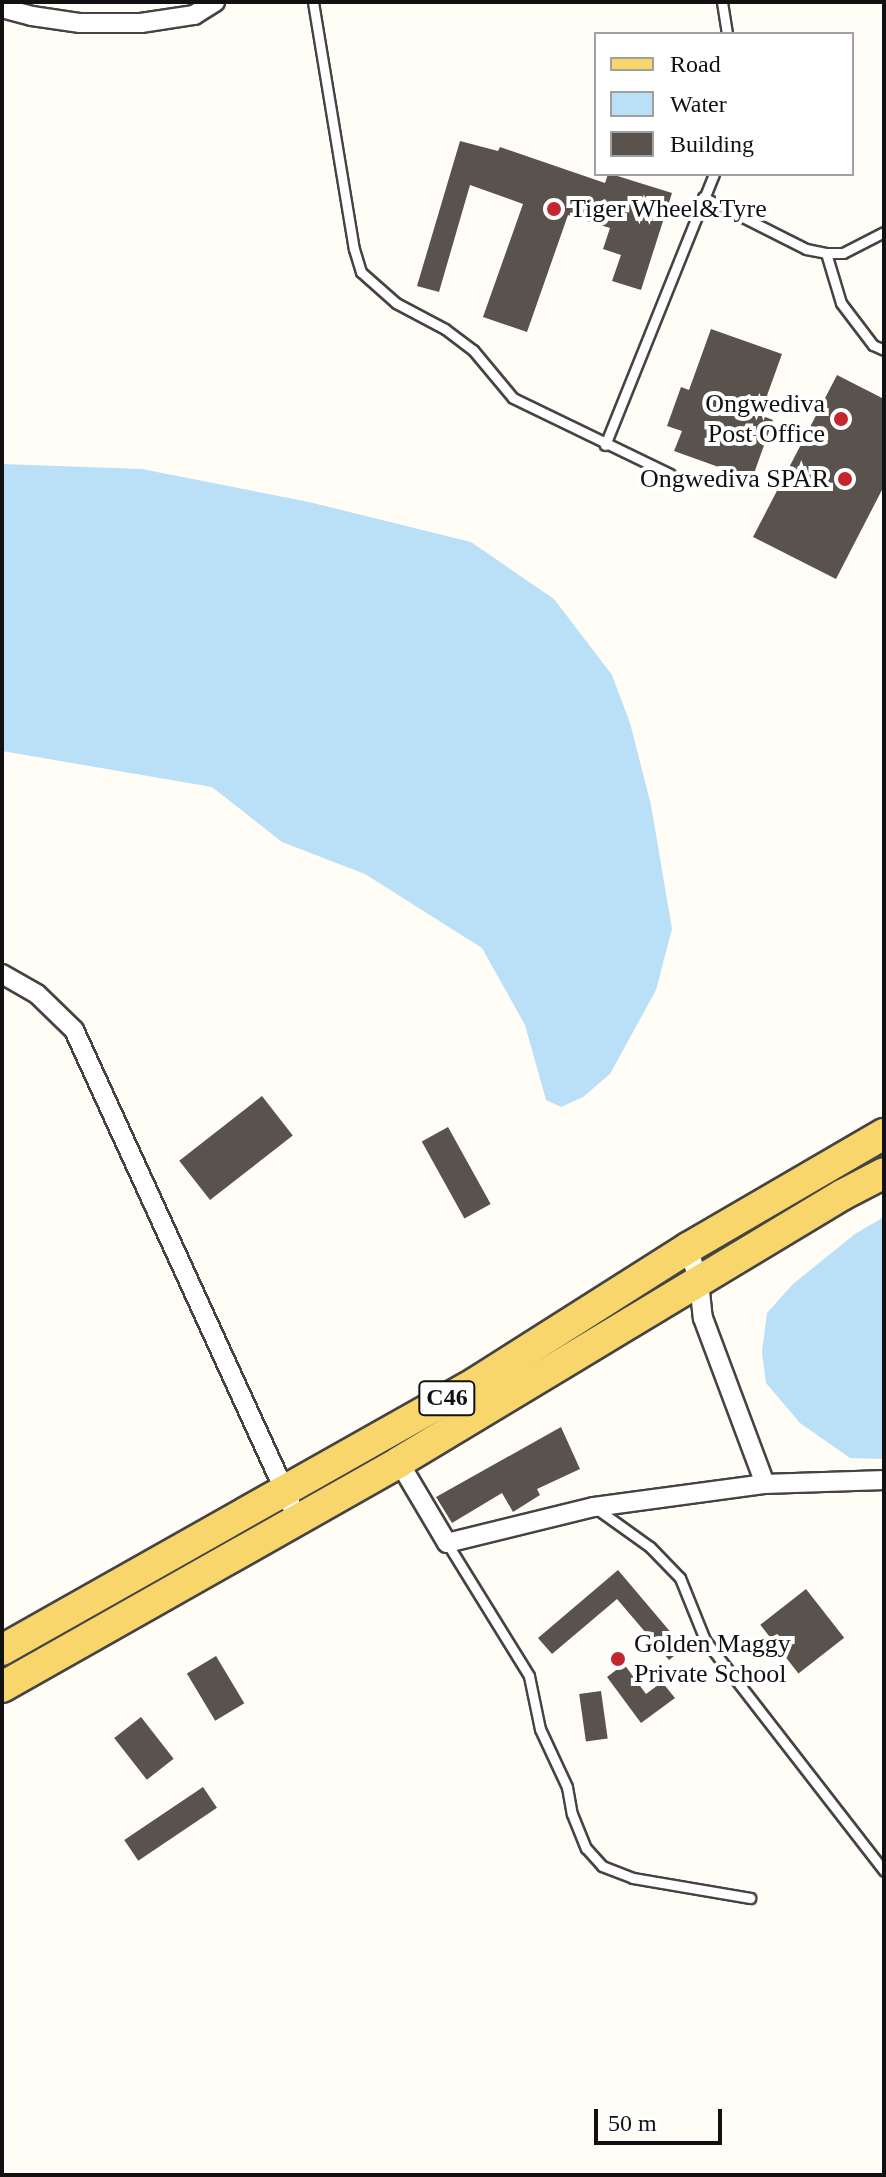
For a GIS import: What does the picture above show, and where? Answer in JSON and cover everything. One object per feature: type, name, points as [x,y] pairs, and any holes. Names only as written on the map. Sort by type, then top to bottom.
[{"type":"main road","name":"C46","points":[[2,1650],[477,1382],[688,1248],[884,1134]]},
{"type":"main road","name":"C46","points":[[2,1687],[399,1462],[884,1173]]},
{"type":"street","points":[[2,8],[80,23],[141,23],[194,15],[215,2]]},
{"type":"street","points":[[2,974],[37,994],[74,1030],[298,1520]]},
{"type":"street","points":[[688,1248],[699,1282],[703,1318],[765,1484]]},
{"type":"street","points":[[399,1462],[447,1543],[594,1507],[765,1484],[884,1480]]},
{"type":"lane","points":[[313,2],[354,249],[361,272],[396,303],[445,329],[473,350],[513,398],[670,474]]},
{"type":"lane","points":[[722,2],[727,32]]},
{"type":"lane","points":[[605,445],[713,176]]},
{"type":"lane","points":[[703,197],[806,249],[826,253],[843,253],[884,232]]},
{"type":"lane","points":[[826,253],[841,303],[873,345],[884,350]]},
{"type":"lane","points":[[594,1507],[650,1547],[680,1578],[705,1640],[884,1871]]},
{"type":"lane","points":[[447,1543],[529,1676],[540,1729],[567,1787],[572,1814],[586,1848],[602,1866],[633,1878],[750,1898]]},
{"type":"water","points":[[2,464],[142,469],[309,502],[471,542],[554,599],[612,675],[630,723],[651,805],[672,929],[656,990],[610,1074],[583,1097],[561,1107],[546,1100],[525,1025],[482,948],[365,874],[282,842],[212,787],[2,751]]},
{"type":"water","points":[[884,1217],[884,1459],[850,1458],[800,1423],[766,1383],[762,1352],[767,1313],[793,1284],[855,1234]]},
{"type":"building","points":[[460,141],[498,151],[500,147],[605,183],[607,176],[617,176],[672,193],[641,290],[612,281],[621,255],[603,249],[610,228],[568,215],[527,332],[483,317],[523,204],[470,185],[439,292],[417,286]]},
{"type":"building","points":[[711,329],[782,354],[760,415],[773,420],[752,479],[674,451],[682,431],[667,426],[681,387],[689,390]]},
{"type":"building","points":[[837,375],[884,399],[884,486],[836,579],[753,537]]},
{"type":"building","points":[[262,1096],[293,1135],[210,1200],[179,1161]]},
{"type":"building","points":[[448,1127],[491,1204],[464,1219],[422,1142]]},
{"type":"building","points":[[561,1427],[580,1469],[537,1489],[540,1495],[513,1512],[502,1493],[452,1523],[436,1497]]},
{"type":"building","points":[[618,1570],[684,1648],[669,1660],[617,1599],[552,1654],[538,1638]]},
{"type":"building","points":[[806,1589],[844,1638],[798,1674],[760,1625]]},
{"type":"building","points":[[216,1656],[244,1703],[215,1721],[187,1674]]},
{"type":"building","points":[[624,1664],[646,1694],[662,1682],[675,1698],[641,1723],[607,1677]]},
{"type":"building","points":[[601,1691],[608,1739],[586,1742],[579,1694]]},
{"type":"building","points":[[141,1717],[174,1759],[147,1780],[114,1738]]},
{"type":"building","points":[[203,1787],[217,1808],[138,1861],[124,1840]]},
{"type":"place","name":"Tiger Wheel&Tyre","points":[[554,209]]},
{"type":"place","name":"Ongwediva Post Office","points":[[841,419]]},
{"type":"place","name":"Ongwediva SPAR","points":[[845,479]]},
{"type":"place","name":"Golden Maggy Private School","points":[[618,1659]]}]
